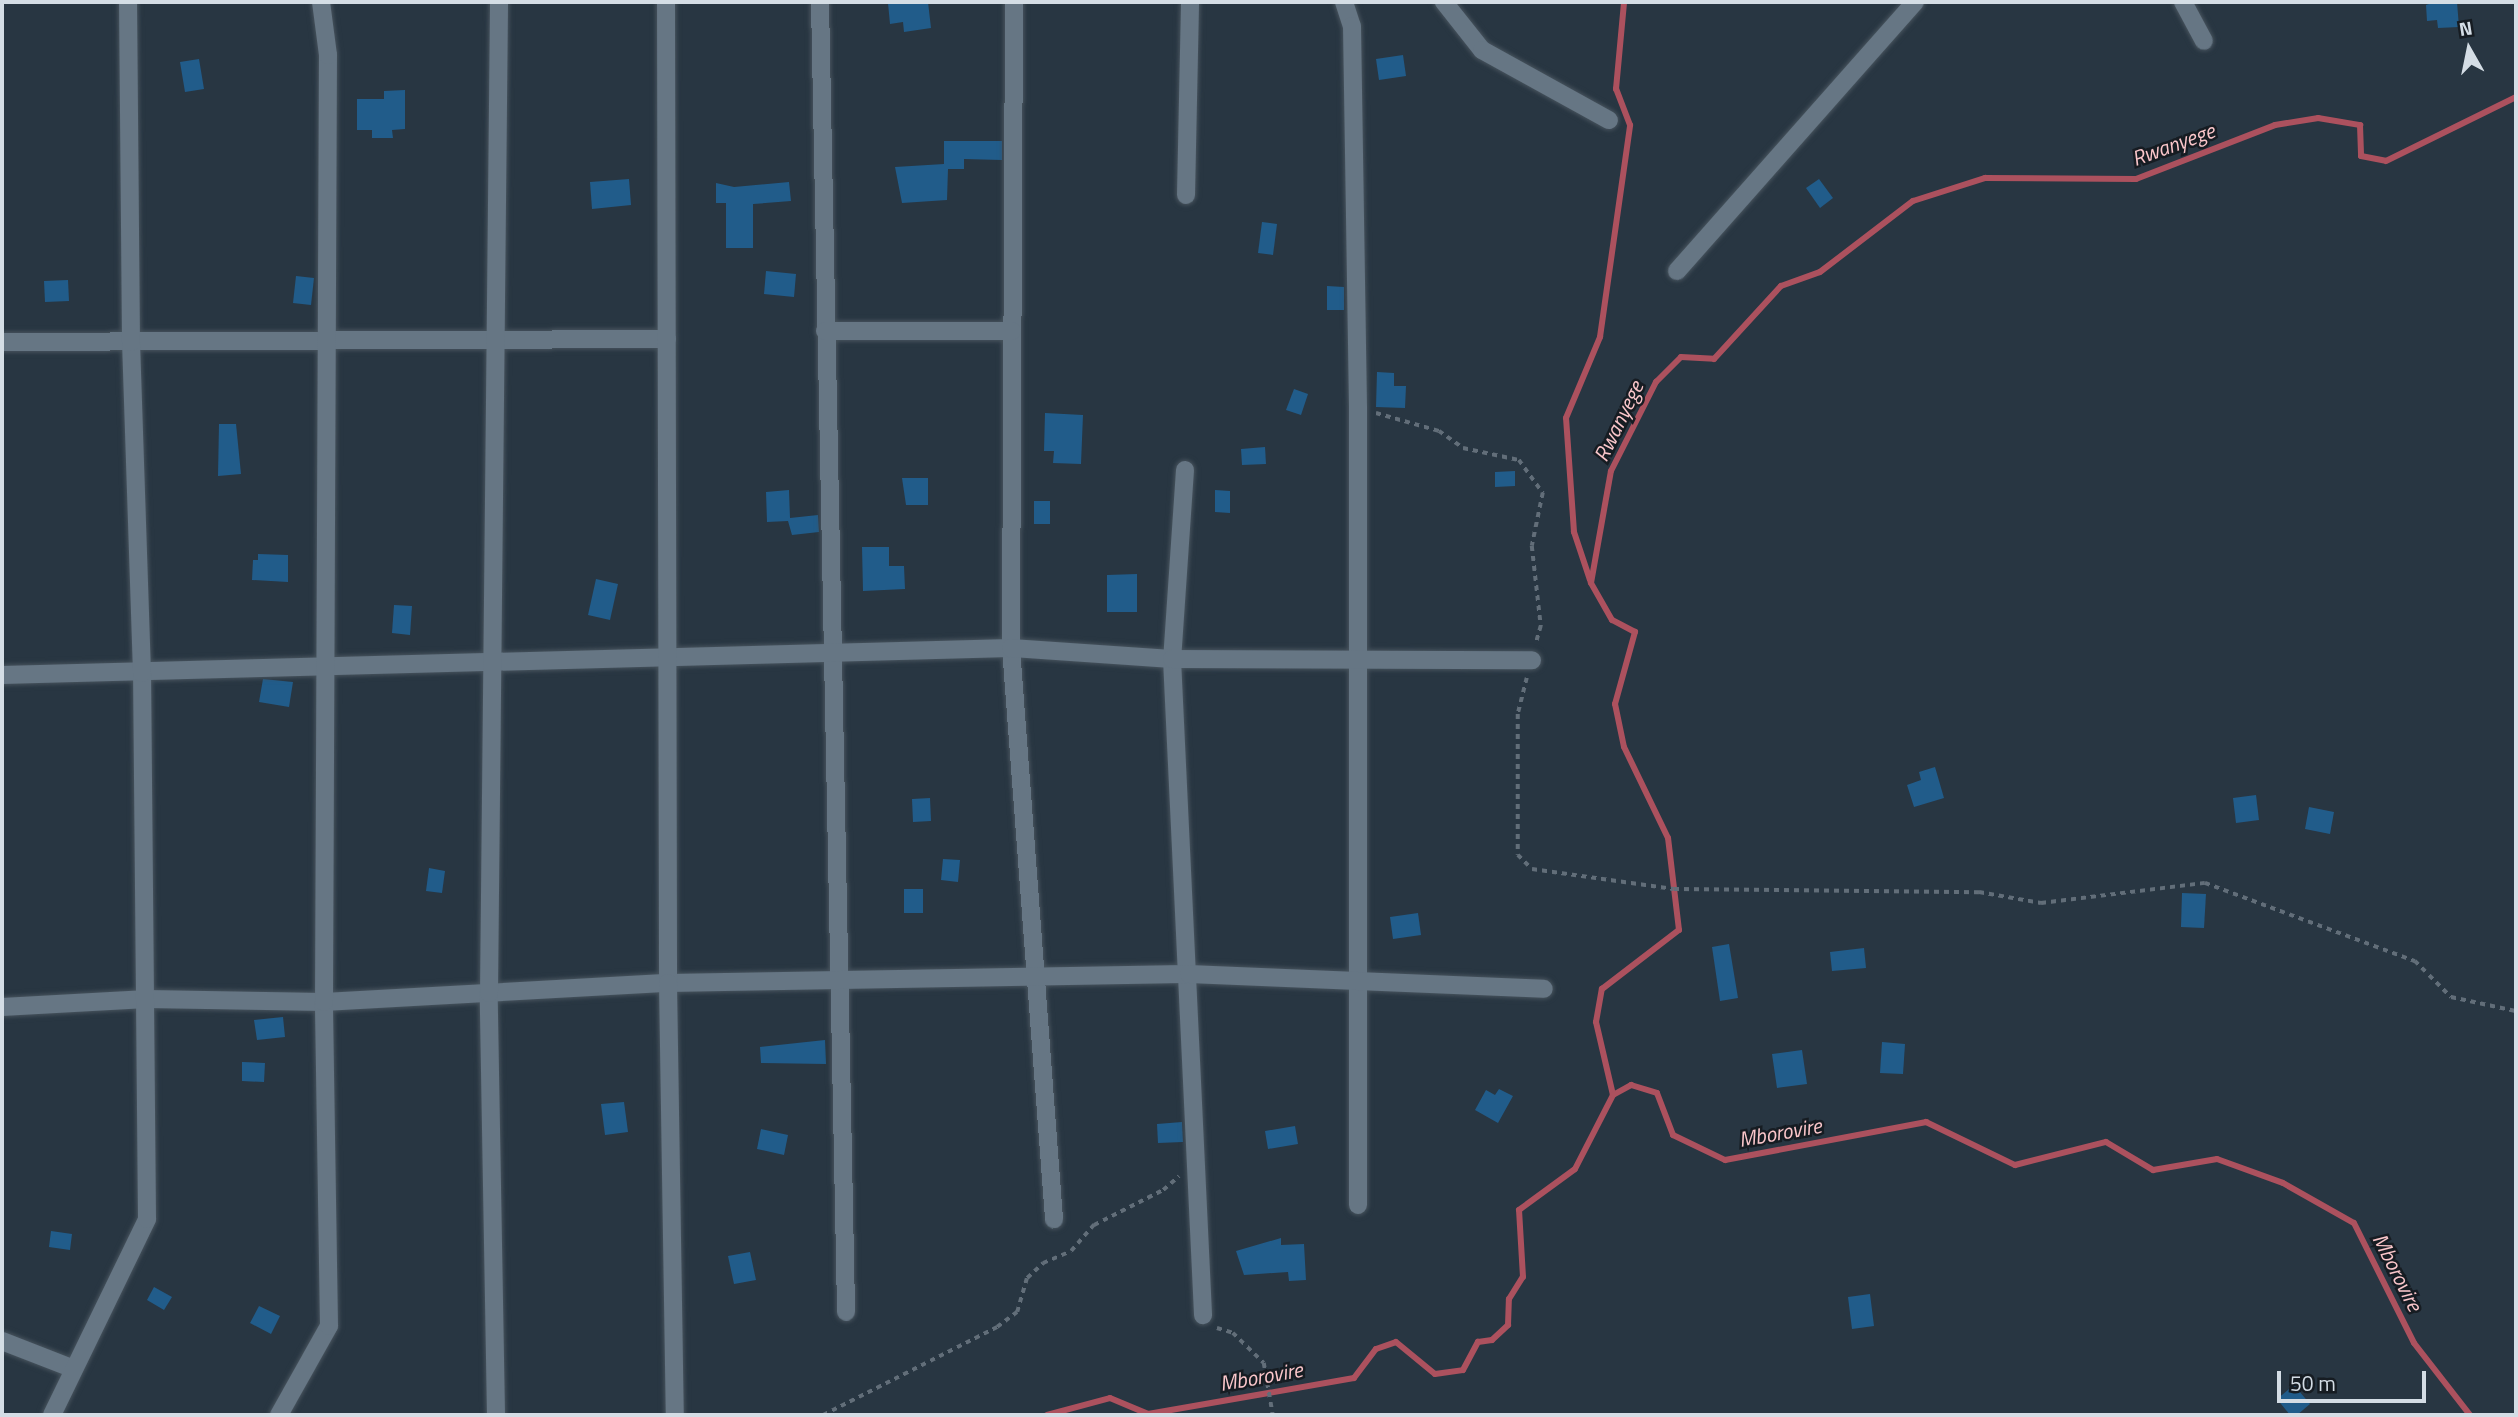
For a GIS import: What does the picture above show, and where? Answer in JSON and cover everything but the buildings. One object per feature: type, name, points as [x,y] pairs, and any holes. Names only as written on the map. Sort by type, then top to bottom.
[{"type":"street","points":[[52,1415],[148,1219],[142,673],[131,342],[128,2]]},
{"type":"street","points":[[279,1415],[329,1326],[324,1002],[328,55],[321,2]]},
{"type":"street","points":[[496,1415],[489,993],[492,340],[499,2]]},
{"type":"street","points":[[666,2],[670,659],[668,983],[675,1415]]},
{"type":"street","points":[[820,2],[836,980],[845,1312]]},
{"type":"street","points":[[1014,2],[1011,648],[1032,976],[1054,1219]]},
{"type":"street","points":[[1186,195],[1190,2]]},
{"type":"street","points":[[1345,2],[1352,26],[1358,407],[1358,1205]]},
{"type":"street","points":[[1444,2],[1482,50],[1609,120]]},
{"type":"street","points":[[1677,271],[1915,2]]},
{"type":"street","points":[[2183,2],[2204,41]]},
{"type":"street","points":[[825,331],[1012,331]]},
{"type":"street","points":[[2,342],[667,339]]},
{"type":"street","points":[[1185,470],[1172,659],[1199,1158],[1203,1315]]},
{"type":"street","points":[[2,675],[142,673],[326,664],[492,665],[1011,648],[1172,659],[1532,660]]},
{"type":"street","points":[[2,1007],[147,999],[324,1002],[668,983],[1189,974],[1544,989]]},
{"type":"street","points":[[2,1341],[74,1369]]},
{"type":"path","points":[[1358,407],[1439,431],[1464,448],[1519,460],[1543,493],[1532,546],[1541,626],[1518,714],[1518,855],[1532,869],[1674,889],[1979,892],[2041,903],[2205,883],[2415,961],[2451,997],[2516,1011]]},
{"type":"path","points":[[823,1415],[997,1327],[1017,1312],[1027,1278],[1043,1263],[1071,1251],[1094,1225],[1163,1190],[1199,1158]]},
{"type":"path","points":[[1203,1315],[1210,1326],[1233,1332],[1264,1363],[1273,1415]]},
{"type":"waterway","points":[[1590,580],[1574,532],[1566,418],[1600,337],[1630,125],[1616,89],[1624,2]]},
{"type":"waterway","name":"Rwanyege","points":[[1613,1095],[1596,1022],[1602,989],[1679,930],[1668,838],[1624,747],[1615,704],[1635,632],[1612,620],[1591,583],[1611,471],[1656,382],[1681,357],[1714,359],[1781,286],[1820,272],[1913,201],[1985,178],[2136,179],[2275,125],[2318,118],[2360,125],[2361,156],[2386,161],[2516,97]]},
{"type":"waterway","name":"Mborovire","points":[[1047,1415],[1110,1398],[1148,1414],[1354,1378],[1376,1349],[1396,1342],[1435,1374],[1463,1370],[1478,1342],[1492,1340],[1508,1325],[1509,1299],[1523,1277],[1519,1210],[1575,1169],[1613,1095],[1631,1085],[1657,1093],[1673,1135],[1725,1160],[1926,1122],[2015,1165],[2106,1142],[2153,1170],[2217,1159],[2283,1183],[2354,1223],[2414,1343],[2470,1415]]}]
